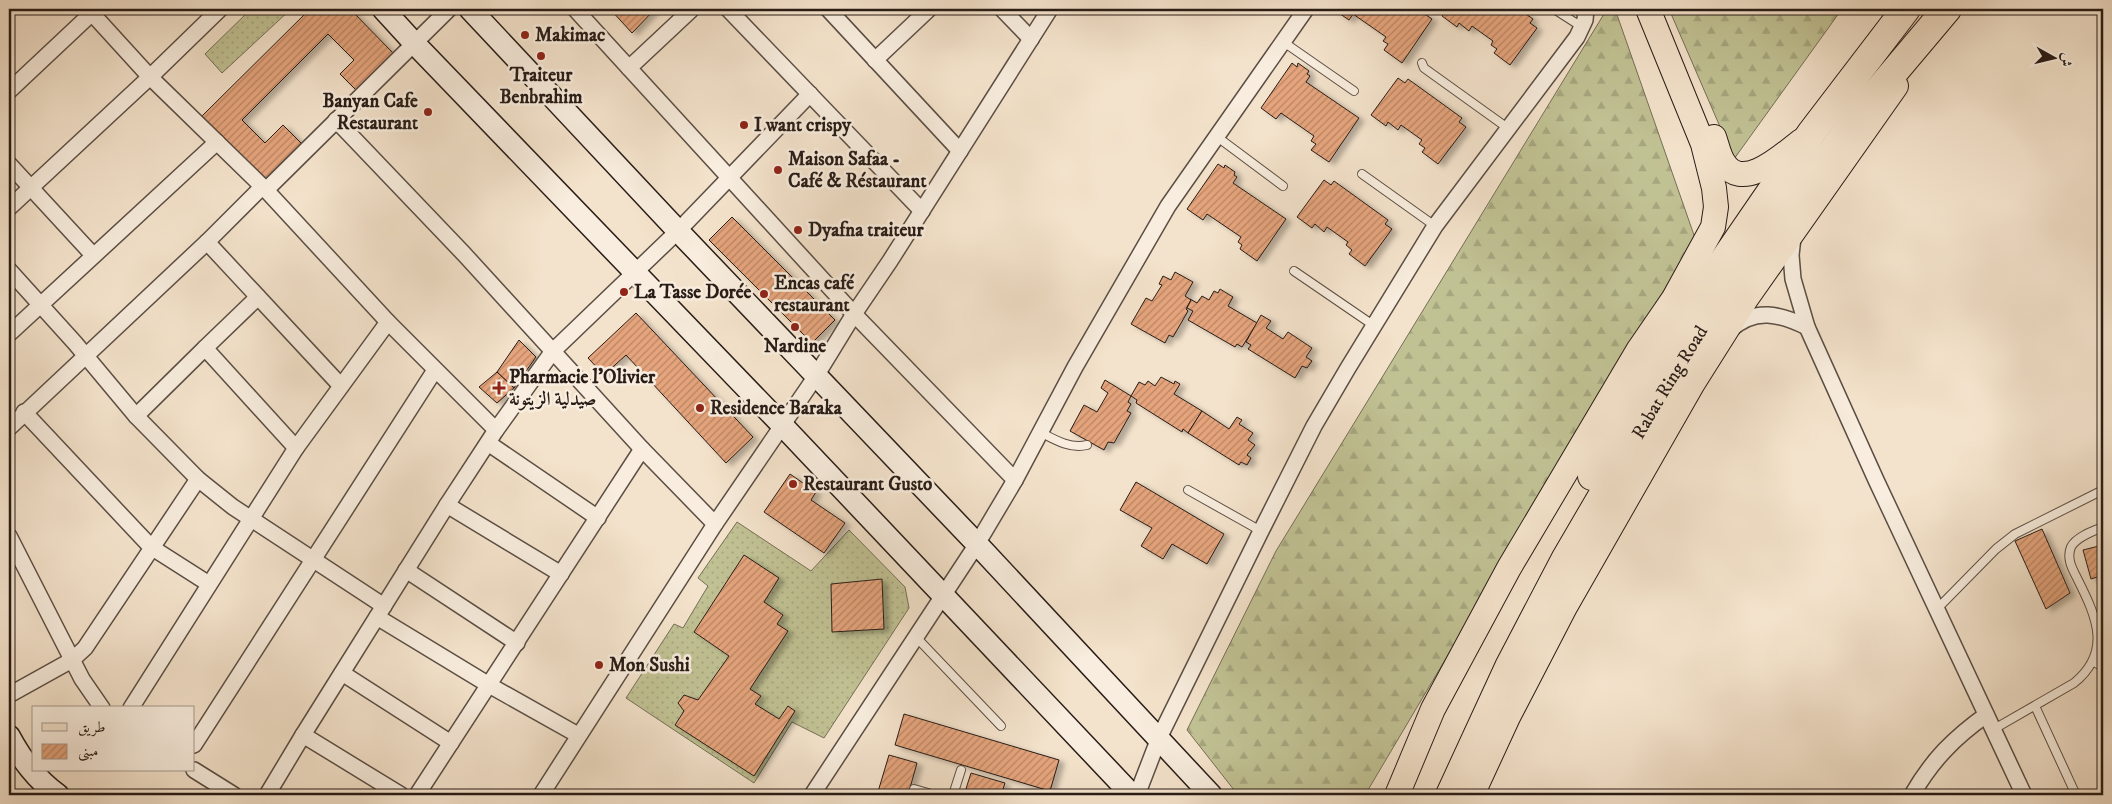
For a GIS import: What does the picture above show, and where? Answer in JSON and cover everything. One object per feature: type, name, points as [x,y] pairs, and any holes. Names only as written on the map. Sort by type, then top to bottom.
[{"type":"highway","name":"Rabat Ring Road","points":[[1431,795],[1452,742],[1503,640],[1606,452],[1632,399],[1661,352],[1812,132],[1906,9]]},
{"type":"highway","name":"Rabat Ring Road","points":[[1450,795],[1509,667],[1566,558],[1666,386],[1718,305],[1867,104],[1940,18]]},
{"type":"highway","points":[[1674,298],[1701,269],[1748,205],[1783,174]]},
{"type":"main road","points":[[1396,795],[1433,709],[1509,568],[1639,349],[1674,298],[1713,227],[1716,208],[1714,188],[1703,144],[1648,9]]},
{"type":"main road","points":[[1662,9],[1724,164],[1734,171],[1746,175],[1766,167],[1812,132]]},
{"type":"main road","points":[[1472,795],[1508,717],[1564,607],[1648,458],[1746,299],[1892,94],[1940,18]]},
{"type":"street","points":[[9,208],[220,9]]},
{"type":"street","points":[[383,9],[1132,795]]},
{"type":"street","points":[[9,428],[264,189],[449,9]]},
{"type":"street","points":[[470,9],[678,231],[977,544],[1211,795]]},
{"type":"street","points":[[575,9],[854,314],[1015,480]]},
{"type":"street","points":[[629,68],[692,9]]},
{"type":"street","points":[[728,9],[922,211]]},
{"type":"street","points":[[828,9],[960,151]]},
{"type":"street","points":[[875,60],[929,9]]},
{"type":"street","points":[[1002,9],[1031,39]]},
{"type":"street","points":[[541,795],[715,524],[816,376],[1050,9]]},
{"type":"street","points":[[812,795],[977,544],[1015,480],[1040,432],[1168,206],[1306,9]]},
{"type":"street","points":[[1137,795],[1159,738],[1314,426],[1373,325],[1435,226],[1577,37],[1582,27],[1586,9]]},
{"type":"street","points":[[9,91],[90,11],[150,77],[264,189],[435,370],[492,437],[598,518]]},
{"type":"street","points":[[267,795],[447,505],[553,351],[634,271],[678,231],[810,94]]},
{"type":"street","points":[[336,120],[464,254],[642,449],[715,524]]},
{"type":"street","points":[[9,334],[217,142]]},
{"type":"street","points":[[9,164],[93,255]]},
{"type":"street","points":[[1794,230],[1791,255],[1793,278],[1807,327],[2024,795]]},
{"type":"street","points":[[207,242],[341,386]]},
{"type":"street","points":[[9,270],[136,416],[215,494],[313,559],[381,611],[489,684],[578,735]]},
{"type":"street","points":[[136,416],[258,297]]},
{"type":"street","points":[[1720,340],[1745,319],[1758,316],[1772,314],[1788,318],[1807,327]]},
{"type":"street","points":[[132,706],[296,448],[388,322]]},
{"type":"street","points":[[205,348],[296,448]]},
{"type":"street","points":[[195,743],[435,370]]},
{"type":"street","points":[[24,412],[151,547],[210,584]]},
{"type":"street","points":[[417,795],[642,449]]},
{"type":"street","points":[[9,695],[72,660],[84,648],[198,479]]},
{"type":"street","points":[[447,505],[560,574]]},
{"type":"street","points":[[9,536],[90,694],[100,706]]},
{"type":"street","points":[[406,570],[517,643]]},
{"type":"street","points":[[342,673],[451,742]]},
{"type":"street","points":[[1912,795],[1924,774],[1940,754],[1958,735],[1986,715]]},
{"type":"street","points":[[303,735],[401,795]]},
{"type":"street","points":[[9,736],[28,768],[58,795]]},
{"type":"street","points":[[195,771],[234,795]]},
{"type":"lane","points":[[1554,9],[1582,27]]},
{"type":"lane","points":[[1282,41],[1354,91]]},
{"type":"lane","points":[[1422,63],[1424,68],[1509,129]]},
{"type":"lane","points":[[1216,136],[1283,186]]},
{"type":"lane","points":[[1362,174],[1435,226]]},
{"type":"lane","points":[[1294,271],[1373,325]]},
{"type":"lane","points":[[1040,432],[1070,445],[1079,447],[1087,445]]},
{"type":"lane","points":[[1188,490],[1261,531]]},
{"type":"lane","points":[[1937,609],[1996,549],[2015,534],[2103,490]]},
{"type":"lane","points":[[1994,729],[2074,683],[2084,675],[2094,662],[2098,648],[2095,618],[2070,566],[2069,554],[2072,546],[2079,539],[2103,527]]},
{"type":"lane","points":[[916,637],[1001,726]]},
{"type":"lane","points":[[2094,662],[2103,667]]},
{"type":"lane","points":[[2035,706],[2076,795]]},
{"type":"lane","points":[[953,795],[961,770]]},
{"type":"lane","points":[[914,790],[935,795]]},
{"type":"green space","points":[[251,9],[291,9],[222,73],[205,54]]},
{"type":"green space","points":[[1607,9],[1615,9],[1695,238],[1365,795],[1238,795],[1187,730],[1276,551]]},
{"type":"green space","points":[[1669,9],[1842,9],[1734,159]]},
{"type":"green space","points":[[737,522],[811,571],[849,530],[905,587],[909,608],[824,738],[792,722],[754,783],[626,698],[674,624],[683,628],[708,586],[698,578]]},
{"type":"building","points":[[310,9],[350,9],[393,53],[356,90],[340,74],[354,60],[328,34],[242,120],[265,143],[283,125],[303,145],[266,182],[202,116]]},
{"type":"building","points":[[610,9],[655,9],[632,33]]},
{"type":"building","points":[[1333,9],[1417,9],[1432,19],[1402,63],[1384,50],[1388,44],[1383,41],[1386,37],[1353,14],[1349,20]]},
{"type":"building","points":[[1447,9],[1519,9],[1533,19],[1530,23],[1537,28],[1510,65],[1494,53],[1497,49],[1491,45],[1493,41],[1472,26],[1469,31],[1459,23],[1457,27],[1442,16]]},
{"type":"building","points":[[1292,63],[1297,67],[1298,63],[1309,71],[1307,74],[1310,76],[1306,82],[1359,118],[1329,162],[1311,150],[1316,144],[1311,141],[1314,136],[1281,113],[1276,119],[1261,108]]},
{"type":"building","points":[[1398,78],[1405,83],[1408,79],[1462,118],[1459,122],[1466,127],[1438,164],[1422,152],[1425,148],[1419,144],[1422,140],[1401,125],[1398,130],[1388,122],[1386,126],[1371,115]]},
{"type":"building","points":[[1218,164],[1224,168],[1225,165],[1235,172],[1234,175],[1237,177],[1233,183],[1286,219],[1257,261],[1240,249],[1242,245],[1238,242],[1241,237],[1207,214],[1203,220],[1187,209]]},
{"type":"building","points":[[1324,180],[1331,185],[1334,181],[1388,220],[1385,224],[1392,229],[1365,266],[1349,254],[1352,250],[1346,245],[1348,242],[1327,227],[1324,232],[1315,224],[1312,228],[1297,217]]},
{"type":"building","points":[[732,217],[835,320],[812,343],[709,240]]},
{"type":"building","points":[[1175,272],[1193,282],[1185,296],[1191,300],[1186,309],[1188,311],[1173,337],[1169,335],[1165,343],[1131,324],[1146,298],[1152,301],[1162,285],[1159,284],[1163,276],[1171,280]]},
{"type":"building","points":[[1220,289],[1233,297],[1228,306],[1257,323],[1242,347],[1237,344],[1235,347],[1188,320],[1193,311],[1187,308],[1190,299],[1197,303],[1202,296],[1209,300],[1214,291],[1218,293]]},
{"type":"building","name":"Residence Baraka","points":[[636,313],[753,437],[726,463],[626,355],[604,375],[588,358]]},
{"type":"building","points":[[1261,315],[1271,321],[1266,328],[1283,339],[1288,332],[1312,348],[1306,357],[1312,361],[1307,368],[1302,366],[1295,378],[1248,349],[1251,345],[1246,342]]},
{"type":"building","points":[[519,340],[536,357],[514,388],[497,372]]},
{"type":"building","points":[[497,372],[514,388],[497,403],[479,387]]},
{"type":"building","points":[[1161,377],[1174,384],[1175,381],[1180,384],[1174,394],[1202,411],[1188,433],[1183,429],[1182,432],[1136,403],[1137,400],[1131,396],[1139,382],[1145,385],[1148,381],[1155,386]]},
{"type":"building","points":[[1105,380],[1131,396],[1128,402],[1131,404],[1127,411],[1131,413],[1114,443],[1108,442],[1104,450],[1070,431],[1084,405],[1097,412],[1108,393],[1101,388]]},
{"type":"building","points":[[1202,411],[1229,429],[1237,417],[1242,420],[1239,424],[1253,433],[1248,440],[1255,445],[1247,455],[1251,458],[1247,465],[1241,462],[1239,465],[1188,433]]},
{"type":"building","points":[[790,474],[816,492],[811,500],[845,523],[824,553],[764,512]]},
{"type":"building","points":[[1136,482],[1224,534],[1207,564],[1172,544],[1163,559],[1141,546],[1152,528],[1120,510]]},
{"type":"building","points":[[2042,529],[2070,593],[2046,609],[2015,541]]},
{"type":"building","points":[[2103,545],[2103,575],[2091,579],[2083,550]]},
{"type":"building","points":[[744,555],[779,578],[764,602],[783,615],[777,624],[788,631],[750,689],[761,696],[755,704],[779,719],[788,706],[795,711],[754,776],[675,725],[684,711],[678,703],[684,695],[698,700],[729,656],[694,632]]},
{"type":"building","points":[[882,579],[884,629],[832,632],[831,584]]},
{"type":"building","points":[[904,714],[1059,760],[1050,791],[895,745]]},
{"type":"building","points":[[889,755],[917,763],[908,795],[877,795]]},
{"type":"building","points":[[971,773],[1005,783],[1001,795],[964,795]]},
{"type":"place","name":"Makimac","points":[[525,35]]},
{"type":"place","name":"Traiteur Benbrahim","points":[[541,56]]},
{"type":"place","name":"Banyan Cafe Restaurant","points":[[428,112]]},
{"type":"place","name":"I want crispy","points":[[744,125]]},
{"type":"place","name":"Maison Safaa - Café & Réstaurant","points":[[778,170]]},
{"type":"place","name":"Dyafna traiteur","points":[[798,230]]},
{"type":"place","name":"La Tasse Dorée","points":[[624,292]]},
{"type":"place","name":"Encas café restaurant","points":[[764,294]]},
{"type":"place","name":"Nardine","points":[[795,327]]},
{"type":"place","name":"Pharmacie l'Olivier صيدلية الزيتونة","points":[[499,388]]},
{"type":"place","name":"Residence Baraka","points":[[700,408]]},
{"type":"place","name":"Restaurant Gusto","points":[[793,484]]},
{"type":"place","name":"Mon Sushi","points":[[599,665]]}]
